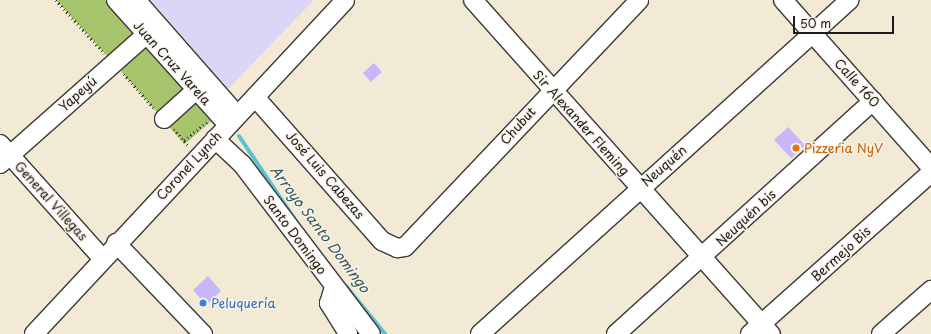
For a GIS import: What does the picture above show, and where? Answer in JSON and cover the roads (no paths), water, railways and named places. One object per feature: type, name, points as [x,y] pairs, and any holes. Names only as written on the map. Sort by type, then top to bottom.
[{"type":"street","name":"Juan Cruz Varela","points":[[116,0],[152,29],[196,90],[233,120]]},
{"type":"street","points":[[136,0],[152,29],[233,120]]},
{"type":"street","name":"Coronel Lynch","points":[[34,334],[102,258],[345,0]]},
{"type":"street","name":"Sir Alexander Fleming","points":[[472,0],[551,90],[704,256],[761,331]]},
{"type":"street","name":"Chubut","points":[[397,248],[412,243],[551,90],[639,0]]},
{"type":"street","name":"Calle 160","points":[[783,0],[931,167]]},
{"type":"street","name":"Neuquén","points":[[480,334],[639,187],[850,0]]},
{"type":"street","name":"Yapeyú","points":[[4,154],[152,29]]},
{"type":"street","points":[[164,119],[196,90]]},
{"type":"street","name":"José Luis Cabezas","points":[[255,97],[332,180],[382,241],[397,248]]},
{"type":"street","name":"Neuquén bis","points":[[616,334],[704,256],[873,101]]},
{"type":"street","name":"Santo Domingo","points":[[215,139],[242,164],[371,334]]},
{"type":"street","name":"General Villegas","points":[[4,154],[102,258]]},
{"type":"street","name":"Bermejo Bis","points":[[761,331],[931,173]]},
{"type":"street","points":[[116,243],[203,334]]},
{"type":"street","points":[[334,287],[329,303],[348,334]]},
{"type":"street","points":[[881,334],[931,290]]},
{"type":"waterway","name":"Arroyo Santo Domingo","points":[[239,136],[298,224]]},
{"type":"waterway","name":"Arroyo Santo Domingo","points":[[346,286],[385,334]]},
{"type":"place","name":"Pizzeria NyV","points":[[796,148]]},
{"type":"place","name":"Peluquería","points":[[203,303]]}]
